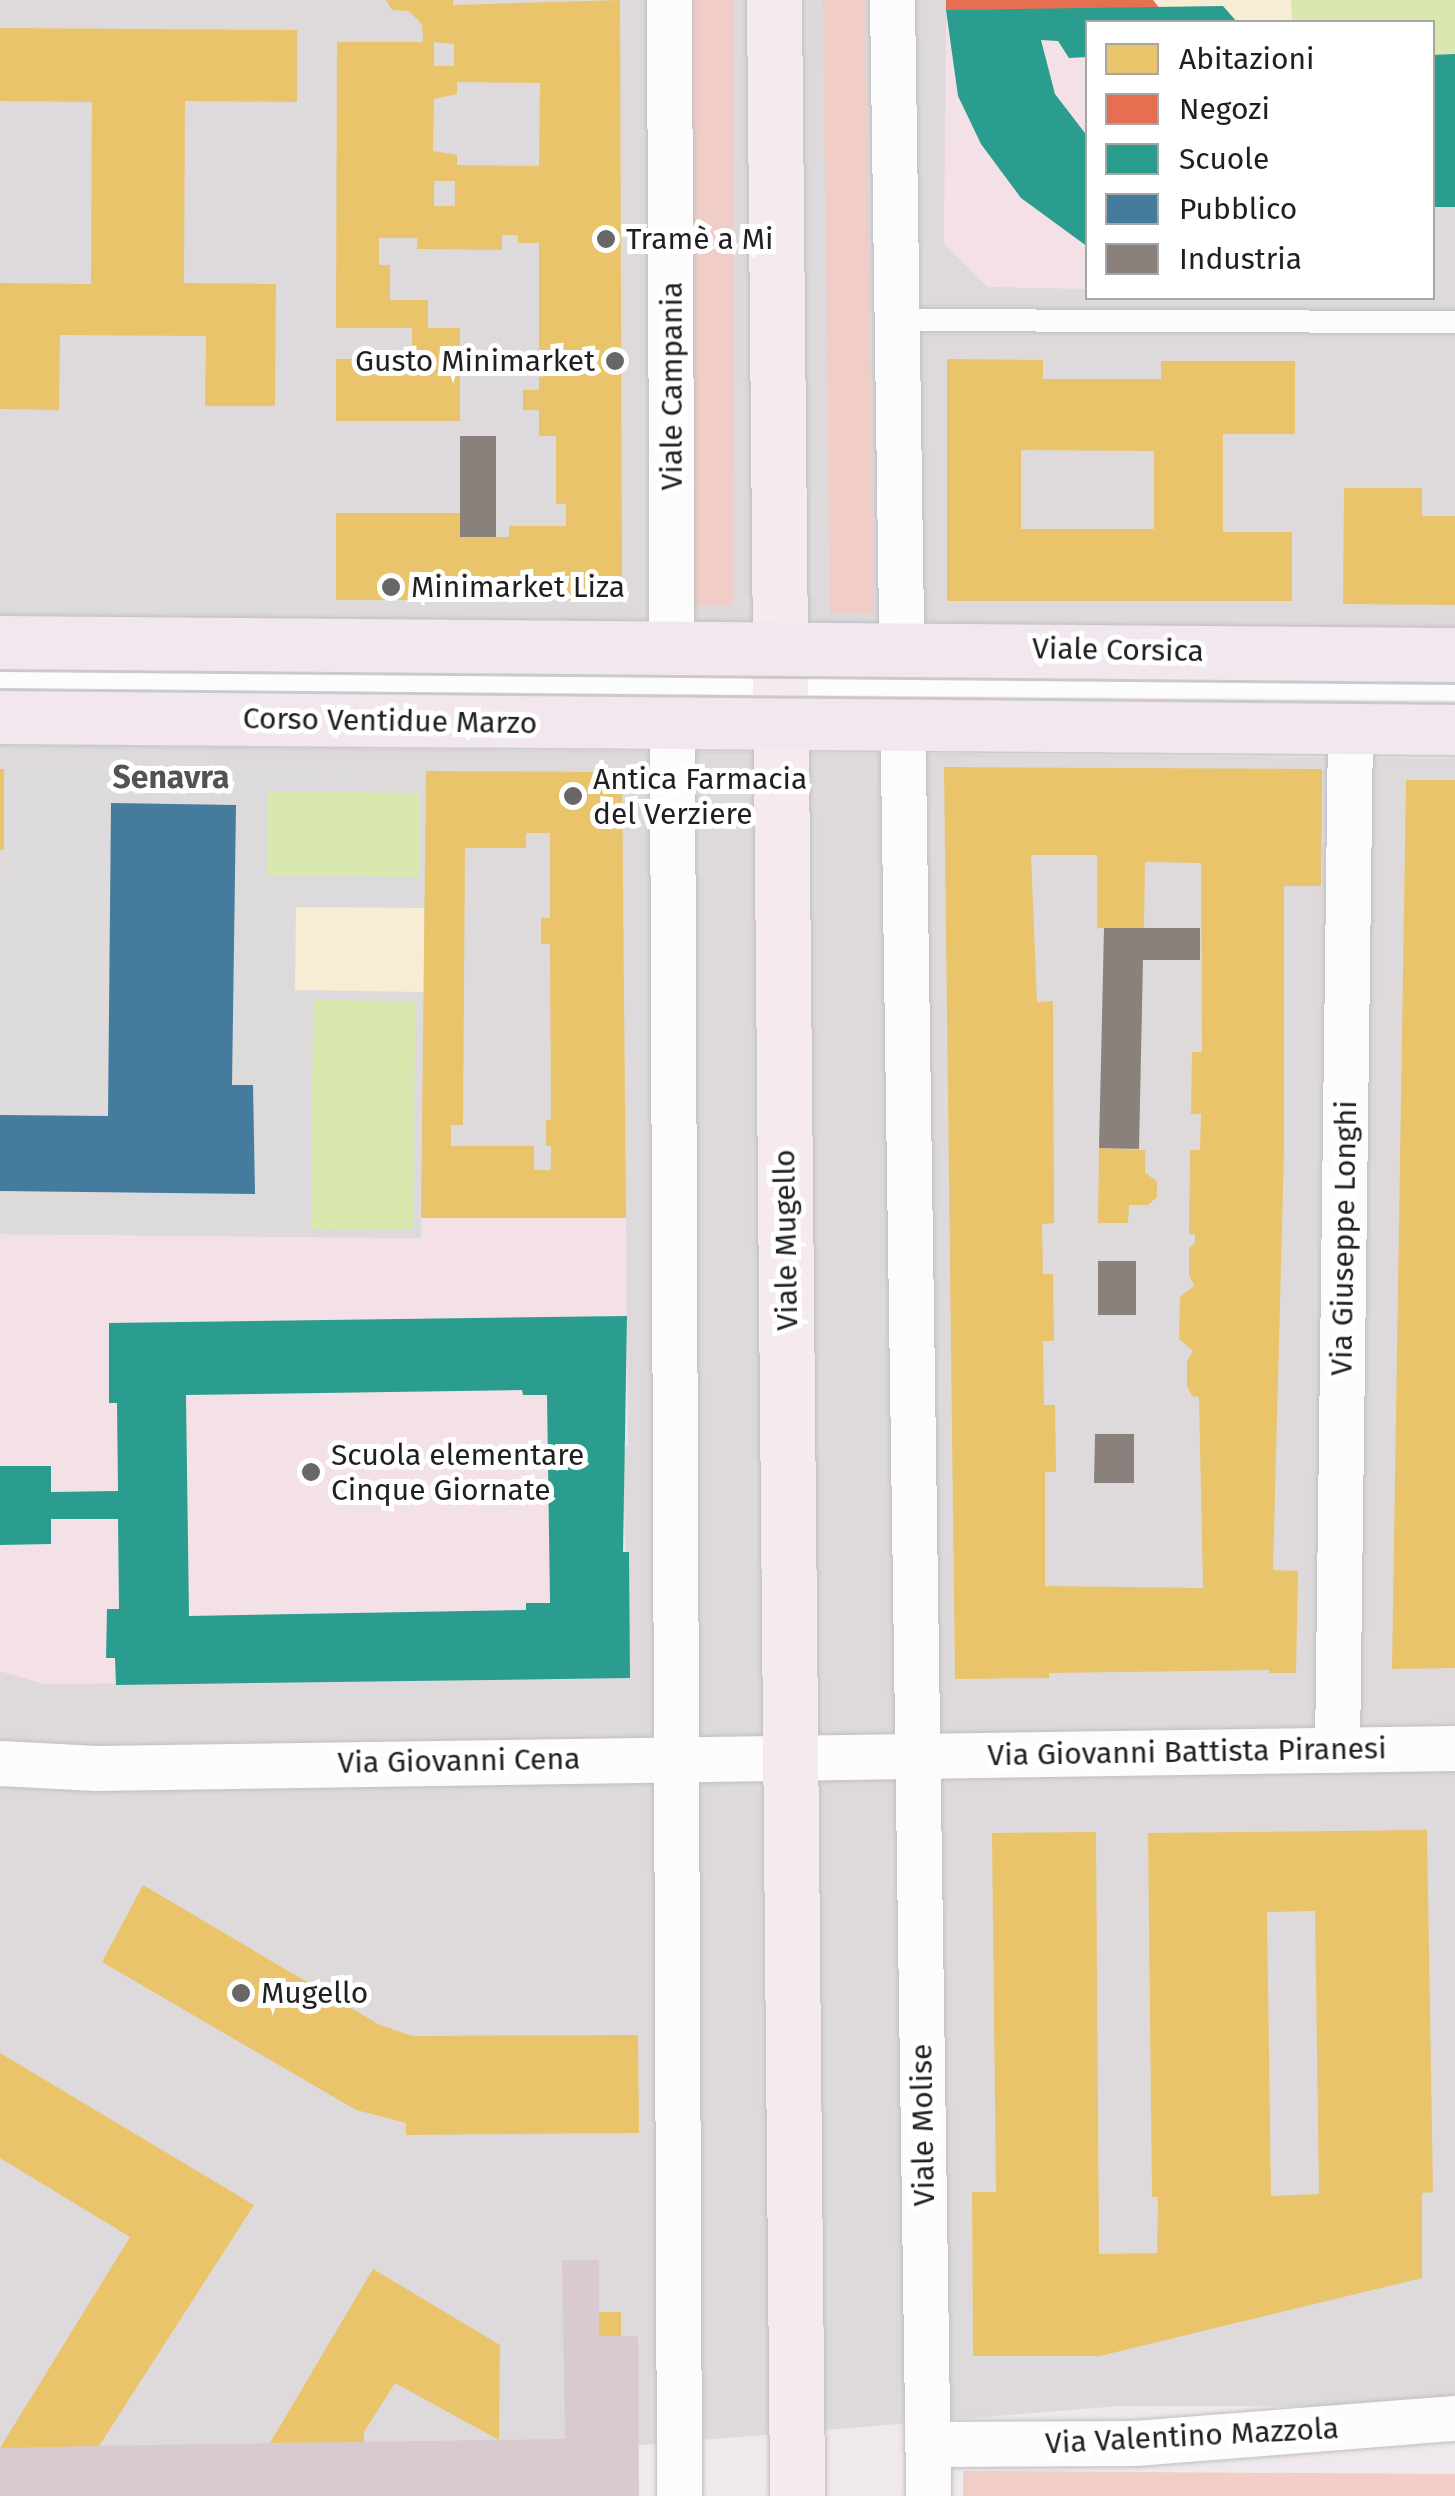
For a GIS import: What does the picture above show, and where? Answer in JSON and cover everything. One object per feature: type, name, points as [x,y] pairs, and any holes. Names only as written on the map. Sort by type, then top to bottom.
[{"type":"main road","points":[[774,0],[781,685]]},
{"type":"main road","name":"Corso Ventidue Marzo","points":[[0,643],[670,706],[781,685]]},
{"type":"main road","name":"Viale Corsica","points":[[781,685],[904,686],[1455,655]]},
{"type":"main road","name":"Corso Ventidue Marzo","points":[[0,716],[670,706],[781,685]]},
{"type":"main road","name":"Viale Corsica","points":[[781,685],[904,686],[1350,727],[1455,728]]},
{"type":"main road","name":"Viale Mugello","points":[[781,685],[790,1757]]},
{"type":"main road","points":[[790,1757],[798,2496]]},
{"type":"street","name":"Viale Campania","points":[[669,0],[670,706]]},
{"type":"street","points":[[892,0],[918,1755]]},
{"type":"street","points":[[670,706],[679,2496]]},
{"type":"street","name":"Via Giuseppe Longhi","points":[[1337,1750],[1350,727]]},
{"type":"street","name":"Via Giovanni Battista Piranesi","points":[[918,1755],[1455,1748]]},
{"type":"street","name":"Via Giovanni Cena","points":[[0,1763],[96,1768],[918,1755]]},
{"type":"street","name":"Viale Molise","points":[[918,1755],[928,2496]]},
{"type":"street","name":"Via Valentino Mazzola","points":[[928,2444],[1134,2444],[1455,2418]]},
{"type":"lane","points":[[898,320],[1455,322]]},
{"type":"lane","name":"Corso Ventidue Marzo","points":[[0,678],[670,706]]},
{"type":"lane","name":"Viale Corsica","points":[[904,686],[1455,692]]},
{"type":"shaded area","points":[[0,0],[765,0],[770,638],[0,635]]},
{"type":"shaded area","points":[[688,0],[734,0],[733,606],[691,606]]},
{"type":"shaded area","points":[[785,0],[1455,0],[1455,642],[788,636]]},
{"type":"shaded area","points":[[823,0],[865,0],[874,614],[830,614]]},
{"type":"shaded area","points":[[1153,0],[1455,0],[1435,50],[1435,20],[1235,20],[1223,6],[1160,9]]},
{"type":"shaded area","points":[[1160,9],[1170,20],[1085,20],[1085,289],[988,287],[944,244],[946,10]]},
{"type":"shaded area","points":[[0,745],[1455,759],[1455,2406],[1121,2406],[629,2446],[0,2448]]},
{"type":"shaded area","points":[[4,769],[111,769],[111,803],[236,805],[237,770],[426,771],[421,1238],[0,1234]]},
{"type":"shaded area","points":[[4,769],[111,769],[108,1116],[0,1115]]},
{"type":"shaded area","points":[[296,907],[424,908],[424,992],[295,990]]},
{"type":"shaded area","name":"Scuola elementare Cinque Giornate","points":[[421,1218],[626,1218],[628,1446],[622,1447],[630,1678],[44,1684],[0,1671],[0,1234],[421,1238]]},
{"type":"shaded area","points":[[562,2260],[599,2260],[599,2336],[638,2336],[639,2496],[0,2496],[0,2447],[565,2439]]},
{"type":"shaded area","points":[[963,2471],[1455,2474],[1455,2496],[963,2496]]},
{"type":"green space","points":[[1291,0],[1455,0],[1455,54],[1435,55],[1435,20],[1292,20]]},
{"type":"green space","points":[[268,791],[420,793],[419,877],[267,875]]},
{"type":"green space","points":[[313,1000],[415,1001],[414,1230],[311,1229]]},
{"type":"building: Abitazioni","points":[[386,0],[453,0],[453,5],[620,0],[622,600],[336,600],[336,513],[460,513],[460,537],[509,537],[509,526],[566,526],[566,504],[556,504],[556,436],[539,436],[539,410],[523,410],[523,390],[539,390],[539,373],[523,373],[523,356],[539,356],[539,243],[518,243],[518,235],[502,235],[502,250],[417,249],[417,238],[379,238],[379,265],[390,265],[390,300],[428,300],[428,328],[460,328],[460,421],[336,421],[336,359],[412,359],[412,328],[336,328],[337,42],[423,42],[422,24],[409,11],[392,10]],"holes":[[[434,42],[454,44],[454,66],[434,66]],[[457,82],[540,83],[539,166],[457,165],[457,155],[433,151],[434,99],[457,94]],[[434,181],[455,181],[455,206],[434,206]]]},
{"type":"building: Abitazioni","points":[[0,28],[297,30],[297,102],[185,101],[184,283],[276,284],[275,406],[205,406],[206,336],[60,335],[59,410],[0,409],[0,283],[91,284],[92,102],[0,101]]},
{"type":"building: Abitazioni","points":[[947,359],[1043,360],[1043,379],[1161,379],[1161,361],[1295,361],[1295,434],[1223,434],[1223,532],[1292,532],[1292,601],[947,601]],"holes":[[[1021,450],[1154,451],[1154,529],[1021,529]]]},
{"type":"building: Abitazioni","points":[[1344,488],[1422,488],[1422,516],[1455,516],[1455,605],[1343,604]]},
{"type":"building: Abitazioni","points":[[944,767],[1322,769],[1321,886],[1284,886],[1284,1152],[1273,1570],[1298,1571],[1296,1673],[1049,1673],[1049,1678],[955,1679]],"holes":[[[1031,855],[1097,855],[1097,928],[1144,928],[1145,862],[1201,863],[1202,1052],[1192,1052],[1191,1114],[1201,1114],[1200,1150],[1190,1150],[1189,1234],[1195,1234],[1195,1243],[1189,1248],[1189,1274],[1194,1286],[1180,1297],[1179,1339],[1193,1351],[1187,1361],[1187,1386],[1192,1396],[1199,1397],[1203,1588],[1045,1586],[1045,1472],[1056,1472],[1055,1405],[1044,1405],[1043,1341],[1054,1341],[1053,1274],[1043,1274],[1042,1224],[1054,1223],[1053,1001],[1037,1002]]]},
{"type":"building: Abitazioni","points":[[0,769],[4,769],[4,850],[0,850]]},
{"type":"building: Abitazioni","points":[[426,771],[622,772],[626,1218],[421,1218]],"holes":[[[526,833],[550,833],[550,918],[541,918],[541,944],[550,944],[551,1120],[546,1120],[546,1146],[551,1146],[551,1170],[534,1170],[534,1146],[451,1146],[451,1125],[463,1125],[465,848],[526,848]]]},
{"type":"building: Abitazioni","points":[[1406,780],[1455,780],[1455,1668],[1392,1669]]},
{"type":"building: Abitazioni","points":[[1099,1148],[1145,1150],[1145,1173],[1157,1181],[1157,1197],[1148,1205],[1129,1205],[1128,1223],[1098,1223]]},
{"type":"building: Abitazioni","points":[[1427,1830],[1433,2192],[1422,2193],[1422,2278],[1100,2356],[973,2356],[972,2192],[996,2192],[992,1833],[1096,1832],[1099,2254],[1157,2253],[1158,2197],[1152,2197],[1148,1833]],"holes":[[[1315,1911],[1319,2194],[1271,2196],[1267,1912]]]},
{"type":"building: Abitazioni","name":"Mugello","points":[[143,1885],[378,2024],[412,2036],[638,2035],[639,2133],[406,2135],[406,2123],[356,2110],[102,1962]]},
{"type":"building: Abitazioni","points":[[0,2053],[254,2205],[99,2446],[0,2448],[130,2237],[0,2158]]},
{"type":"building: Abitazioni","points":[[373,2269],[500,2345],[499,2440],[395,2383],[364,2432],[364,2442],[270,2443]]},
{"type":"building: Abitazioni","points":[[599,2312],[621,2312],[621,2336],[599,2336]]},
{"type":"building: Negozi","points":[[946,0],[1153,0],[1160,9],[946,10]]},
{"type":"building: Scuole","points":[[1223,6],[1235,20],[1085,20],[1085,57],[1069,58],[1058,41],[1041,40],[1055,94],[1085,133],[1085,245],[1021,198],[981,144],[958,96],[946,10]]},
{"type":"building: Scuole","points":[[1455,54],[1455,207],[1435,207],[1435,55]]},
{"type":"building: Scuole","points":[[627,1316],[623,1552],[629,1552],[630,1678],[116,1685],[115,1658],[106,1658],[107,1609],[119,1609],[118,1519],[51,1519],[51,1544],[0,1545],[0,1466],[51,1466],[51,1492],[118,1491],[117,1403],[109,1403],[109,1323]],"holes":[[[522,1390],[523,1395],[547,1395],[550,1603],[526,1603],[526,1610],[189,1616],[186,1395]]]},
{"type":"building: Pubblico","points":[[111,803],[236,805],[232,1085],[253,1085],[255,1194],[0,1191],[0,1115],[108,1116]]},
{"type":"building: Industria","points":[[460,436],[496,436],[496,537],[460,537]]},
{"type":"building: Industria","points":[[1104,928],[1200,928],[1200,960],[1143,960],[1139,1149],[1099,1148]]},
{"type":"building: Industria","points":[[1098,1261],[1136,1261],[1136,1315],[1098,1315]]},
{"type":"building: Industria","points":[[1095,1434],[1134,1434],[1134,1483],[1094,1483]]},
{"type":"tram line","points":[[0,670],[1455,683]]},
{"type":"tram line","points":[[0,689],[1455,703]]},
{"type":"place","name":"Tramè a Mi","points":[[606,239]]},
{"type":"place","name":"Gusto Minimarket","points":[[615,361]]},
{"type":"place","name":"Minimarket Liza","points":[[391,587]]},
{"type":"place","name":"Antica Farmacia del Verziere","points":[[573,796]]},
{"type":"place","name":"Scuola elementare Cinque Giornate","points":[[311,1472]]},
{"type":"place","name":"Mugello","points":[[241,1993]]},
{"type":"district","name":"Senavra","points":[[171,777]]}]
